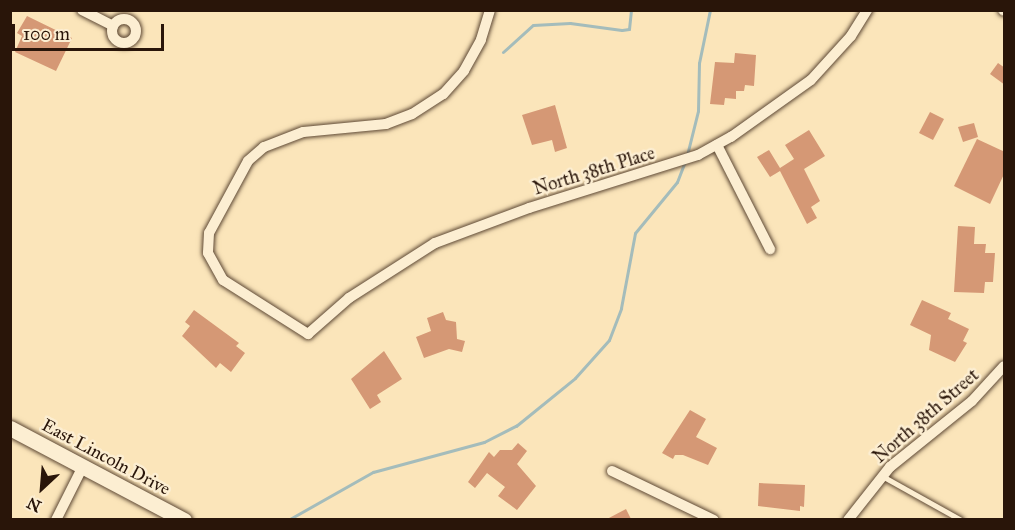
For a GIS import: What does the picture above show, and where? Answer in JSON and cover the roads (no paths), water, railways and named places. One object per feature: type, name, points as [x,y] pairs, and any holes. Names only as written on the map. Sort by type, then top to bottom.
[{"type":"main road","name":"East Lincoln Drive","points":[[10,428],[82,468],[184,519]]},
{"type":"street","points":[[82,10],[113,26]]},
{"type":"street","name":"North 38th Place","points":[[490,10],[476,53],[443,94],[412,114],[386,124],[303,132],[280,139],[248,161],[209,233],[208,253],[212,267],[223,280],[308,334],[349,298],[435,243],[529,207],[698,155],[717,145],[811,80],[851,36],[867,10]]},
{"type":"street","points":[[717,145],[770,249]]},
{"type":"street","name":"North 38th Street","points":[[848,519],[882,476],[972,401],[1005,366]]},
{"type":"street","points":[[56,519],[82,468]]},
{"type":"street","points":[[612,471],[714,519]]},
{"type":"lane","points":[[882,476],[962,519]]},
{"type":"waterway","points":[[503,52],[533,25],[570,23],[629,29],[631,10]]},
{"type":"waterway","points":[[687,155],[698,111],[699,63],[710,10]]},
{"type":"waterway","points":[[288,520],[373,472],[484,442],[516,426],[575,378],[609,340],[621,308],[635,233],[677,182],[685,161]]}]
